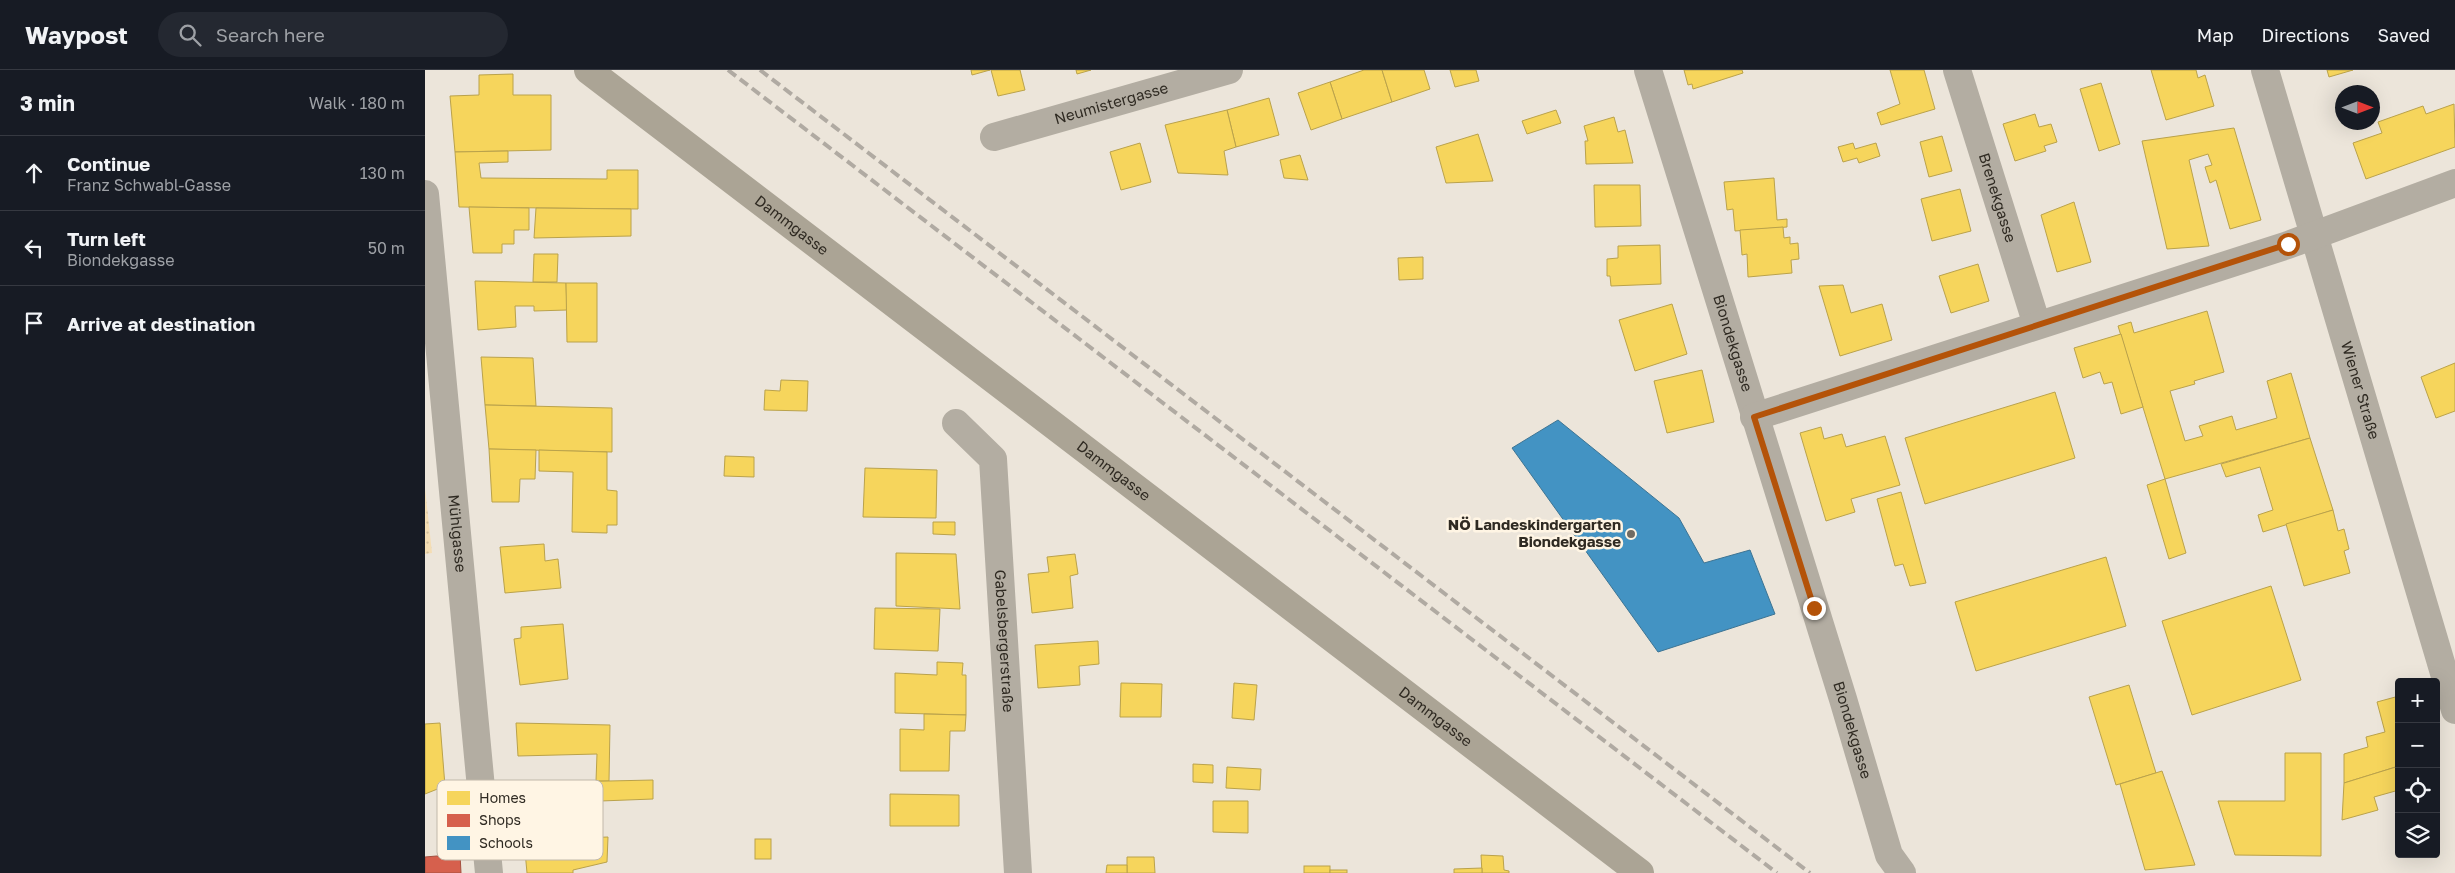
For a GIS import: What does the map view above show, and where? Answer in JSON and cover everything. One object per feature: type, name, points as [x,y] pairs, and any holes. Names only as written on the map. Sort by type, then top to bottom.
[{"type":"main road","name":"Dammgasse","points":[[588,70],[1640,873]]},
{"type":"street","name":"Neumistergasse","points":[[994,137],[1229,70]]},
{"type":"street","name":"Biondekgasse","points":[[1648,70],[1754,417],[1843,699],[1889,855],[1902,873]]},
{"type":"street","name":"Brenekgasse","points":[[1957,70],[2037,325]]},
{"type":"street","name":"Wiener Straße","points":[[2265,70],[2455,710]]},
{"type":"street","points":[[1754,417],[2315,235],[2455,183]]},
{"type":"street","name":"Mühlgasse","points":[[425,194],[480,780]]},
{"type":"street","name":"Gabelsbergerstraße","points":[[956,423],[993,459],[1019,873]]},
{"type":"street","name":"Mühlgasse","points":[[488,860],[489,873]]},
{"type":"shaded area","points":[[425,488],[432,553],[425,554]]},
{"type":"building: Homes","points":[[971,70],[990,70],[972,75]]},
{"type":"building: Homes","points":[[991,70],[1020,70],[1025,90],[998,96]]},
{"type":"building: Homes","points":[[1076,70],[1091,70],[1077,74]]},
{"type":"building: Homes","points":[[1364,70],[1382,70],[1392,102],[1342,119],[1330,82]]},
{"type":"building: Homes","points":[[1382,70],[1424,70],[1430,89],[1392,102]]},
{"type":"building: Homes","points":[[1450,70],[1476,70],[1479,81],[1455,87]]},
{"type":"building: Homes","points":[[1684,70],[1742,70],[1743,73],[1693,89],[1692,84],[1688,85]]},
{"type":"building: Homes","points":[[1890,70],[1924,70],[1935,109],[1881,125],[1877,113],[1900,104]]},
{"type":"building: Homes","points":[[2151,70],[2196,70],[2198,78],[2205,75],[2214,106],[2166,120]]},
{"type":"building: Homes","points":[[2327,70],[2353,70],[2329,77]]},
{"type":"building: Homes","points":[[513,74],[513,95],[551,95],[551,150],[455,152],[450,96],[479,95],[479,75]]},
{"type":"building: Homes","points":[[1330,82],[1342,119],[1311,130],[1298,93]]},
{"type":"building: Homes","points":[[2101,83],[2120,144],[2099,151],[2080,89]]},
{"type":"building: Homes","points":[[1269,98],[1279,135],[1236,147],[1227,110]]},
{"type":"building: Homes","points":[[2454,104],[2455,147],[2366,179],[2353,143],[2382,133],[2380,121],[2423,106],[2426,114]]},
{"type":"building: Homes","points":[[1227,110],[1236,147],[1224,151],[1228,175],[1178,173],[1165,125]]},
{"type":"building: Homes","points":[[1556,110],[1561,123],[1527,134],[1522,121]]},
{"type":"building: Homes","points":[[2035,114],[2039,127],[2051,124],[2057,142],[2044,146],[2046,151],[2015,161],[2003,124]]},
{"type":"building: Homes","points":[[1614,117],[1618,132],[1625,130],[1633,163],[1586,164],[1585,141],[1588,141],[1584,126]]},
{"type":"building: Homes","points":[[2234,128],[2261,220],[2230,229],[2216,180],[2210,183],[2205,167],[2212,165],[2208,154],[2189,160],[2209,246],[2167,249],[2142,141]]},
{"type":"building: Homes","points":[[1478,134],[1493,181],[1446,183],[1436,147]]},
{"type":"building: Homes","points":[[1942,136],[1952,171],[1929,177],[1920,142]]},
{"type":"building: Homes","points":[[1140,143],[1151,182],[1121,190],[1110,152]]},
{"type":"building: Homes","points":[[1853,143],[1855,149],[1876,143],[1880,156],[1859,163],[1857,158],[1843,162],[1838,147]]},
{"type":"building: Homes","points":[[508,151],[508,162],[479,163],[481,178],[607,179],[607,170],[638,170],[638,209],[459,207],[455,152]]},
{"type":"building: Homes","points":[[1300,155],[1308,180],[1284,178],[1280,160]]},
{"type":"building: Homes","points":[[1774,178],[1777,220],[1787,219],[1787,227],[1735,231],[1733,209],[1727,210],[1724,182]]},
{"type":"building: Homes","points":[[1594,185],[1640,185],[1641,226],[1595,227]]},
{"type":"building: Homes","points":[[1960,189],[1971,231],[1932,241],[1921,199]]},
{"type":"building: Homes","points":[[2074,202],[2091,262],[2057,272],[2041,215]]},
{"type":"building: Homes","points":[[469,207],[529,208],[529,230],[514,230],[514,244],[502,244],[502,253],[473,253]]},
{"type":"building: Homes","points":[[536,208],[631,209],[631,236],[534,238]]},
{"type":"building: Homes","points":[[1783,227],[1784,238],[1790,237],[1790,244],[1798,243],[1799,259],[1791,260],[1792,273],[1748,277],[1747,254],[1742,255],[1740,230]]},
{"type":"building: Homes","points":[[1660,245],[1661,284],[1611,286],[1610,276],[1607,276],[1607,259],[1618,258],[1618,246]]},
{"type":"building: Homes","points":[[534,254],[558,254],[557,282],[533,282]]},
{"type":"building: Homes","points":[[1423,257],[1423,279],[1399,280],[1398,258]]},
{"type":"building: Homes","points":[[1978,264],[1989,301],[1951,313],[1939,276]]},
{"type":"building: Homes","points":[[475,281],[566,283],[567,310],[534,311],[534,306],[515,306],[516,327],[478,330]]},
{"type":"building: Homes","points":[[566,283],[597,283],[597,342],[567,342]]},
{"type":"building: Homes","points":[[1843,285],[1851,313],[1882,304],[1892,340],[1840,356],[1819,286]]},
{"type":"building: Homes","points":[[1672,304],[1687,354],[1635,371],[1619,320]]},
{"type":"building: Homes","points":[[2207,311],[2224,372],[2194,381],[2195,384],[2170,391],[2185,441],[2203,436],[2199,426],[2232,416],[2236,430],[2277,418],[2267,381],[2291,373],[2310,438],[2165,479],[2118,326],[2131,322],[2134,333]]},
{"type":"building: Homes","points":[[2121,334],[2143,407],[2121,414],[2112,382],[2104,384],[2100,372],[2083,378],[2074,348]]},
{"type":"building: Homes","points":[[481,357],[533,358],[536,406],[485,405]]},
{"type":"building: Homes","points":[[2455,363],[2455,411],[2436,418],[2421,377]]},
{"type":"building: Homes","points":[[1702,370],[1714,422],[1667,433],[1654,381]]},
{"type":"building: Homes","points":[[781,380],[808,381],[807,411],[764,410],[765,390],[780,391]]},
{"type":"building: Homes","points":[[2055,392],[2075,458],[1925,504],[1905,438]]},
{"type":"building: Homes","points":[[485,405],[612,408],[612,452],[489,449]]},
{"type":"building: Homes","points":[[1821,427],[1824,439],[1842,434],[1846,447],[1885,436],[1900,485],[1851,499],[1855,512],[1826,521],[1800,433]]},
{"type":"building: Homes","points":[[2310,438],[2333,510],[2263,532],[2258,515],[2273,510],[2260,467],[2226,477],[2221,464]]},
{"type":"building: Homes","points":[[489,449],[536,450],[535,479],[520,479],[519,502],[492,502]]},
{"type":"building: Homes","points":[[539,450],[607,452],[607,490],[617,491],[617,525],[607,525],[607,533],[572,532],[573,472],[539,471]]},
{"type":"building: Homes","points":[[725,456],[754,457],[754,477],[724,476]]},
{"type":"building: Homes","points":[[865,468],[937,470],[936,518],[863,517]]},
{"type":"building: Homes","points":[[2165,479],[2186,553],[2169,559],[2147,485]]},
{"type":"building: Homes","points":[[1901,492],[1926,583],[1910,586],[1903,564],[1895,566],[1877,499]]},
{"type":"building: Homes","points":[[2333,510],[2338,531],[2344,529],[2349,549],[2344,551],[2350,573],[2304,586],[2286,524]]},
{"type":"building: Homes","points":[[933,522],[955,522],[955,535],[933,534]]},
{"type":"building: Homes","points":[[544,544],[545,561],[558,559],[561,588],[505,593],[500,547]]},
{"type":"building: Homes","points":[[896,553],[956,554],[960,609],[896,606]]},
{"type":"building: Homes","points":[[1075,554],[1078,574],[1070,576],[1073,608],[1032,613],[1028,574],[1049,572],[1047,557]]},
{"type":"building: Homes","points":[[2106,557],[2126,626],[1976,671],[1955,602]]},
{"type":"building: Homes","points":[[2271,586],[2301,680],[2192,715],[2162,621]]},
{"type":"building: Homes","points":[[875,608],[940,609],[938,651],[874,649]]},
{"type":"building: Homes","points":[[563,624],[568,679],[520,685],[514,639],[521,638],[521,627]]},
{"type":"building: Homes","points":[[1098,641],[1099,664],[1079,666],[1080,685],[1038,688],[1035,645]]},
{"type":"building: Homes","points":[[937,662],[963,663],[962,675],[966,675],[966,715],[895,713],[895,673],[937,675]]},
{"type":"building: Homes","points":[[1121,683],[1162,684],[1161,717],[1120,717]]},
{"type":"building: Homes","points":[[1234,683],[1257,685],[1254,720],[1232,718]]},
{"type":"building: Homes","points":[[2129,685],[2156,773],[2116,785],[2089,697]]},
{"type":"building: Homes","points":[[2395,697],[2395,767],[2344,783],[2344,754],[2368,747],[2366,737],[2385,732],[2377,702]]},
{"type":"building: Homes","points":[[924,714],[966,715],[965,731],[950,731],[949,771],[900,771],[900,729],[924,730]]},
{"type":"building: Homes","points":[[440,723],[445,780],[437,780],[437,789],[425,794],[425,724]]},
{"type":"building: Homes","points":[[516,723],[610,725],[609,781],[596,780],[597,754],[518,756]]},
{"type":"building: Homes","points":[[2285,753],[2321,753],[2321,856],[2235,855],[2218,801],[2285,801]]},
{"type":"building: Homes","points":[[1193,764],[1213,765],[1213,783],[1193,782]]},
{"type":"building: Homes","points":[[1227,767],[1261,769],[1260,790],[1226,788]]},
{"type":"building: Homes","points":[[2395,767],[2395,791],[2374,797],[2378,810],[2342,820],[2344,783]]},
{"type":"building: Homes","points":[[2162,771],[2195,865],[2145,870],[2120,784]]},
{"type":"building: Homes","points":[[653,780],[653,799],[603,801],[603,781]]},
{"type":"building: Homes","points":[[890,794],[959,795],[959,826],[890,826]]},
{"type":"building: Homes","points":[[1213,801],[1248,801],[1248,833],[1213,832]]},
{"type":"building: Homes","points":[[603,837],[608,837],[607,862],[573,870],[573,873],[527,873],[526,860],[603,860]]},
{"type":"building: Homes","points":[[755,839],[771,839],[771,859],[755,859]]},
{"type":"building: Homes","points":[[1481,855],[1503,856],[1504,870],[1509,871],[1509,873],[1482,873]]},
{"type":"building: Homes","points":[[1127,857],[1154,857],[1155,873],[1127,873]]},
{"type":"building: Homes","points":[[1107,865],[1127,865],[1127,873],[1106,873]]},
{"type":"building: Homes","points":[[1304,866],[1330,866],[1330,873],[1304,873]]},
{"type":"building: Homes","points":[[1482,868],[1482,873],[1454,873],[1454,869]]},
{"type":"building: Homes","points":[[1330,870],[1347,870],[1347,873],[1330,873]]},
{"type":"building: Shops","points":[[437,856],[437,860],[460,860],[461,873],[425,873],[425,857]]},
{"type":"building: Schools","name":"NÖ Landeskindergarten Biondekgasse","points":[[1558,420],[1679,518],[1704,563],[1750,550],[1775,614],[1658,652],[1512,448]]},
{"type":"railway","points":[[728,70],[1777,873]]},
{"type":"railway","points":[[760,70],[1810,873]]},
{"type":"place","name":"NÖ Landeskindergarten Biondekgasse","points":[[1631,534]]},
{"type":"route","points":[[1814,608],[1754,417],[2288,244]]}]
